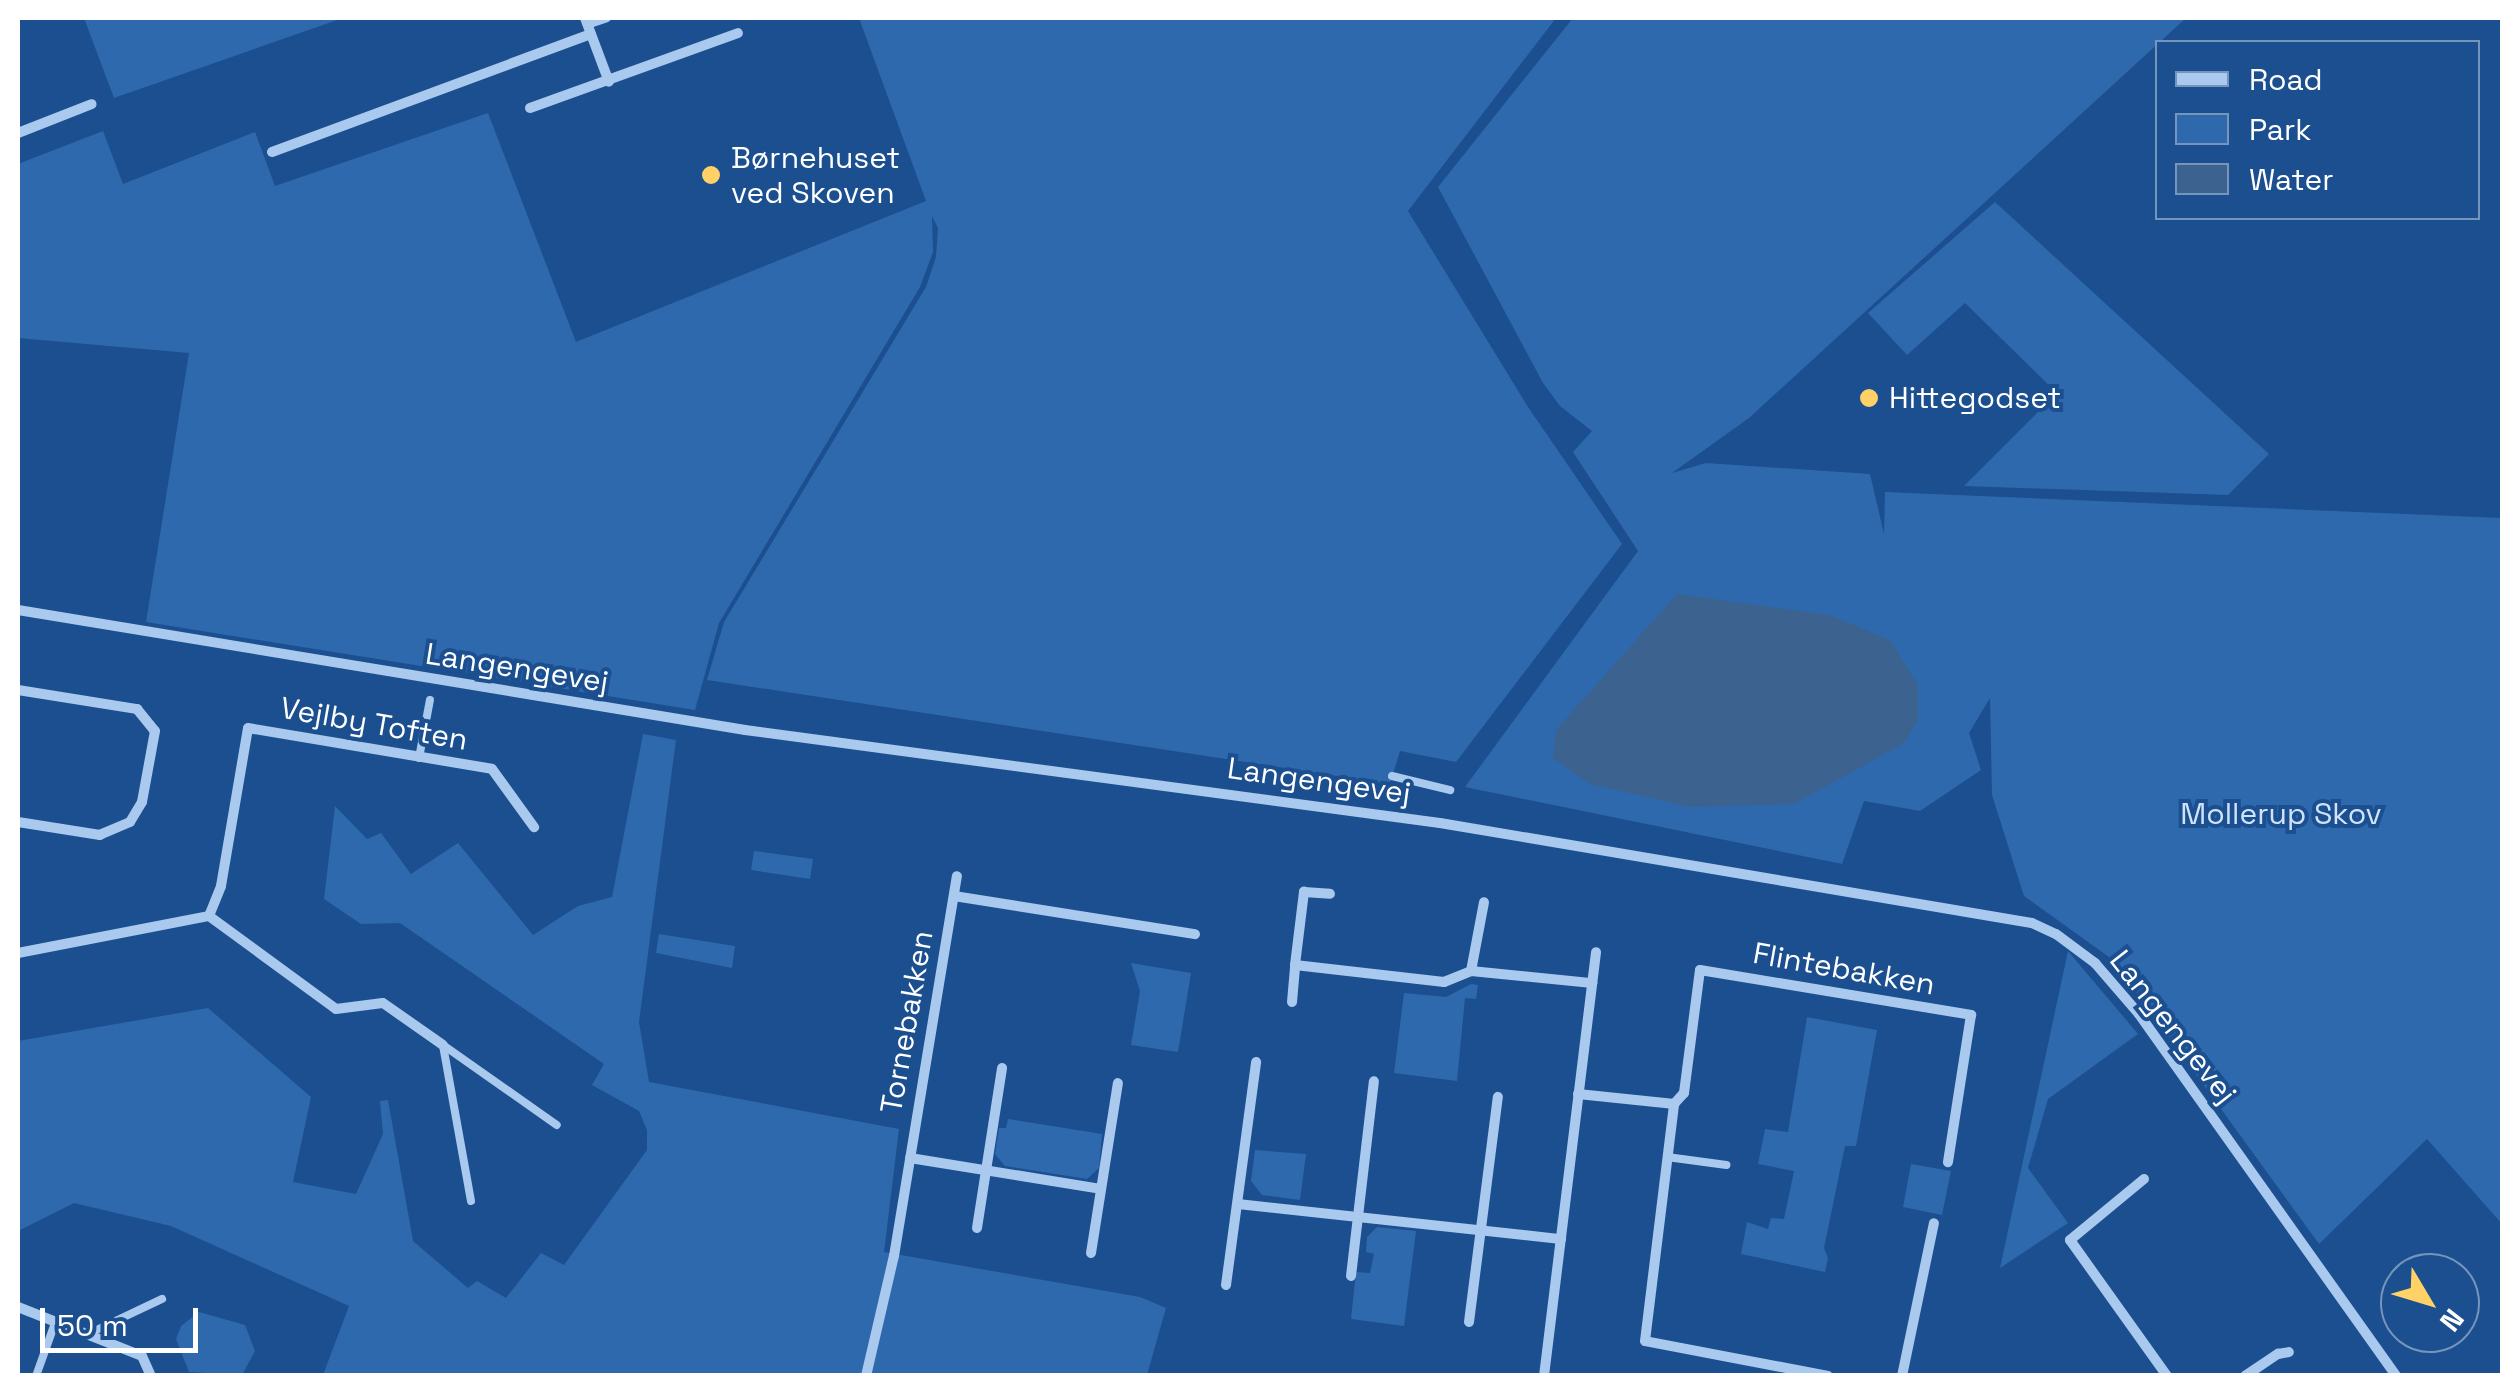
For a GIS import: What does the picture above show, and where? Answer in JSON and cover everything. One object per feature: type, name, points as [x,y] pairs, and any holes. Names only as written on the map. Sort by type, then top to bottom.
[{"type":"street","points":[[272,152],[588,25],[608,82]]},
{"type":"street","points":[[530,108],[738,33]]},
{"type":"street","points":[[18,133],[92,104]]},
{"type":"street","name":"Langengevej","points":[[18,610],[744,730],[1440,823],[2032,923],[2056,934],[2095,964],[2138,1014],[2396,1376]]},
{"type":"street","points":[[18,690],[137,709],[155,731],[142,802],[130,822],[100,835],[18,822]]},
{"type":"street","name":"Vejlby Toften","points":[[209,916],[221,886],[248,728],[492,769],[534,827]]},
{"type":"street","name":"Tornebakken","points":[[866,1376],[894,1256],[957,876]]},
{"type":"street","points":[[1292,1002],[1304,892],[1330,894]]},
{"type":"street","name":"Tornebakken","points":[[954,896],[1195,934]]},
{"type":"street","points":[[1471,971],[1484,902]]},
{"type":"street","points":[[18,953],[209,916],[336,1009],[383,1003],[444,1045]]},
{"type":"street","points":[[1544,1376],[1596,952]]},
{"type":"street","points":[[1295,965],[1444,982],[1471,971],[1592,983]]},
{"type":"street","name":"Flintebakken","points":[[1828,1376],[1645,1341],[1674,1104],[1684,1093],[1700,970],[1971,1015],[1948,1162]]},
{"type":"street","points":[[1226,1285],[1256,1062]]},
{"type":"street","points":[[977,1228],[1002,1068]]},
{"type":"street","points":[[1351,1276],[1374,1081]]},
{"type":"street","points":[[1091,1253],[1118,1083]]},
{"type":"street","points":[[1578,1094],[1674,1104]]},
{"type":"street","points":[[1469,1322],[1498,1097]]},
{"type":"street","name":"Tornebakken","points":[[910,1158],[1102,1189]]},
{"type":"street","points":[[2144,1179],[2070,1240],[2167,1376]]},
{"type":"street","points":[[1238,1204],[1560,1239]]},
{"type":"street","points":[[1902,1376],[1934,1222]]},
{"type":"street","points":[[18,1307],[142,1356],[151,1376]]},
{"type":"street","points":[[2245,1376],[2278,1354],[2289,1352]]},
{"type":"lane","points":[[588,25],[607,18]]},
{"type":"lane","points":[[419,758],[430,700]]},
{"type":"lane","points":[[1392,776],[1450,790]]},
{"type":"lane","points":[[444,1045],[557,1126]]},
{"type":"lane","points":[[444,1045],[470,1200]]},
{"type":"lane","points":[[1668,1157],[1726,1165]]},
{"type":"lane","points":[[84,1336],[162,1299]]},
{"type":"lane","points":[[36,1376],[56,1323]]},
{"type":"green space","points":[[84,18],[343,18],[114,98]]},
{"type":"green space","points":[[859,18],[1556,18],[1408,211],[1528,407],[1622,544],[1456,762],[1400,751],[1390,784],[707,680],[724,622],[926,287],[936,257],[938,228],[932,216],[933,252],[920,287],[719,623],[695,710],[146,622],[189,353],[18,338],[18,164],[103,131],[123,184],[255,132],[275,186],[488,113],[576,342],[926,201]]},
{"type":"green space","name":"Mollerup Skov","points":[[1573,18],[2186,18],[2162,40],[2155,40],[2155,46],[1749,418],[1672,473],[1706,463],[1870,474],[1884,534],[1885,492],[2502,518],[2502,1224],[2427,1139],[2319,1244],[2113,960],[2024,896],[1992,795],[1990,698],[1969,733],[1981,770],[1920,811],[1864,801],[1842,864],[1465,787],[1638,551],[1573,452],[1592,431],[1560,406],[1543,383],[1438,187]]},
{"type":"green space","points":[[1995,202],[2269,454],[2228,495],[1964,486],[2057,393],[1965,303],[1907,355],[1868,313]]},
{"type":"green space","points":[[643,734],[676,740],[639,1022],[649,1082],[899,1129],[884,1252],[1140,1297],[1166,1308],[1147,1375],[323,1375],[349,1306],[171,1226],[74,1203],[18,1231],[18,1041],[208,1008],[311,1097],[293,1182],[356,1194],[383,1134],[380,1101],[388,1100],[413,1241],[468,1288],[477,1281],[506,1298],[541,1253],[564,1265],[647,1150],[647,1130],[639,1111],[592,1085],[604,1064],[400,923],[361,924],[324,899],[335,806],[367,839],[381,833],[411,874],[458,843],[533,935],[578,906],[612,897]]},
{"type":"green space","points":[[754,851],[813,859],[810,879],[751,870]]},
{"type":"green space","points":[[659,934],[735,946],[732,968],[656,953]]},
{"type":"green space","points":[[2068,951],[2138,1034],[2048,1099],[2028,1168],[2068,1223],[2000,1268]]},
{"type":"green space","points":[[1131,963],[1191,973],[1178,1052],[1131,1045],[1140,991]]},
{"type":"green space","points":[[1471,984],[1478,985],[1476,999],[1465,998],[1457,1081],[1394,1073],[1404,993],[1446,997]]},
{"type":"green space","points":[[1807,1017],[1877,1030],[1856,1146],[1845,1146],[1824,1248],[1828,1258],[1825,1272],[1741,1254],[1747,1222],[1768,1229],[1771,1218],[1784,1219],[1794,1171],[1758,1164],[1765,1129],[1788,1132]]},
{"type":"green space","points":[[1008,1119],[1102,1134],[1099,1168],[1087,1179],[1005,1166],[995,1154],[999,1128],[1006,1128]]},
{"type":"green space","points":[[1255,1150],[1306,1154],[1300,1200],[1262,1195],[1251,1181]]},
{"type":"green space","points":[[1911,1164],[1951,1171],[1942,1215],[1903,1207]]},
{"type":"green space","points":[[1377,1227],[1416,1231],[1404,1326],[1351,1319],[1356,1272],[1370,1273],[1374,1254],[1366,1252],[1367,1237]]},
{"type":"green space","points":[[199,1312],[245,1325],[255,1351],[242,1375],[189,1372],[176,1339],[181,1326]]},
{"type":"water","points":[[1677,594],[1829,615],[1890,640],[1918,685],[1918,720],[1904,743],[1794,804],[1690,807],[1590,784],[1553,758],[1556,730]]},
{"type":"place","name":"Børnehuset ved Skoven","points":[[711,175]]},
{"type":"place","name":"Hittegodset","points":[[1869,398]]}]
